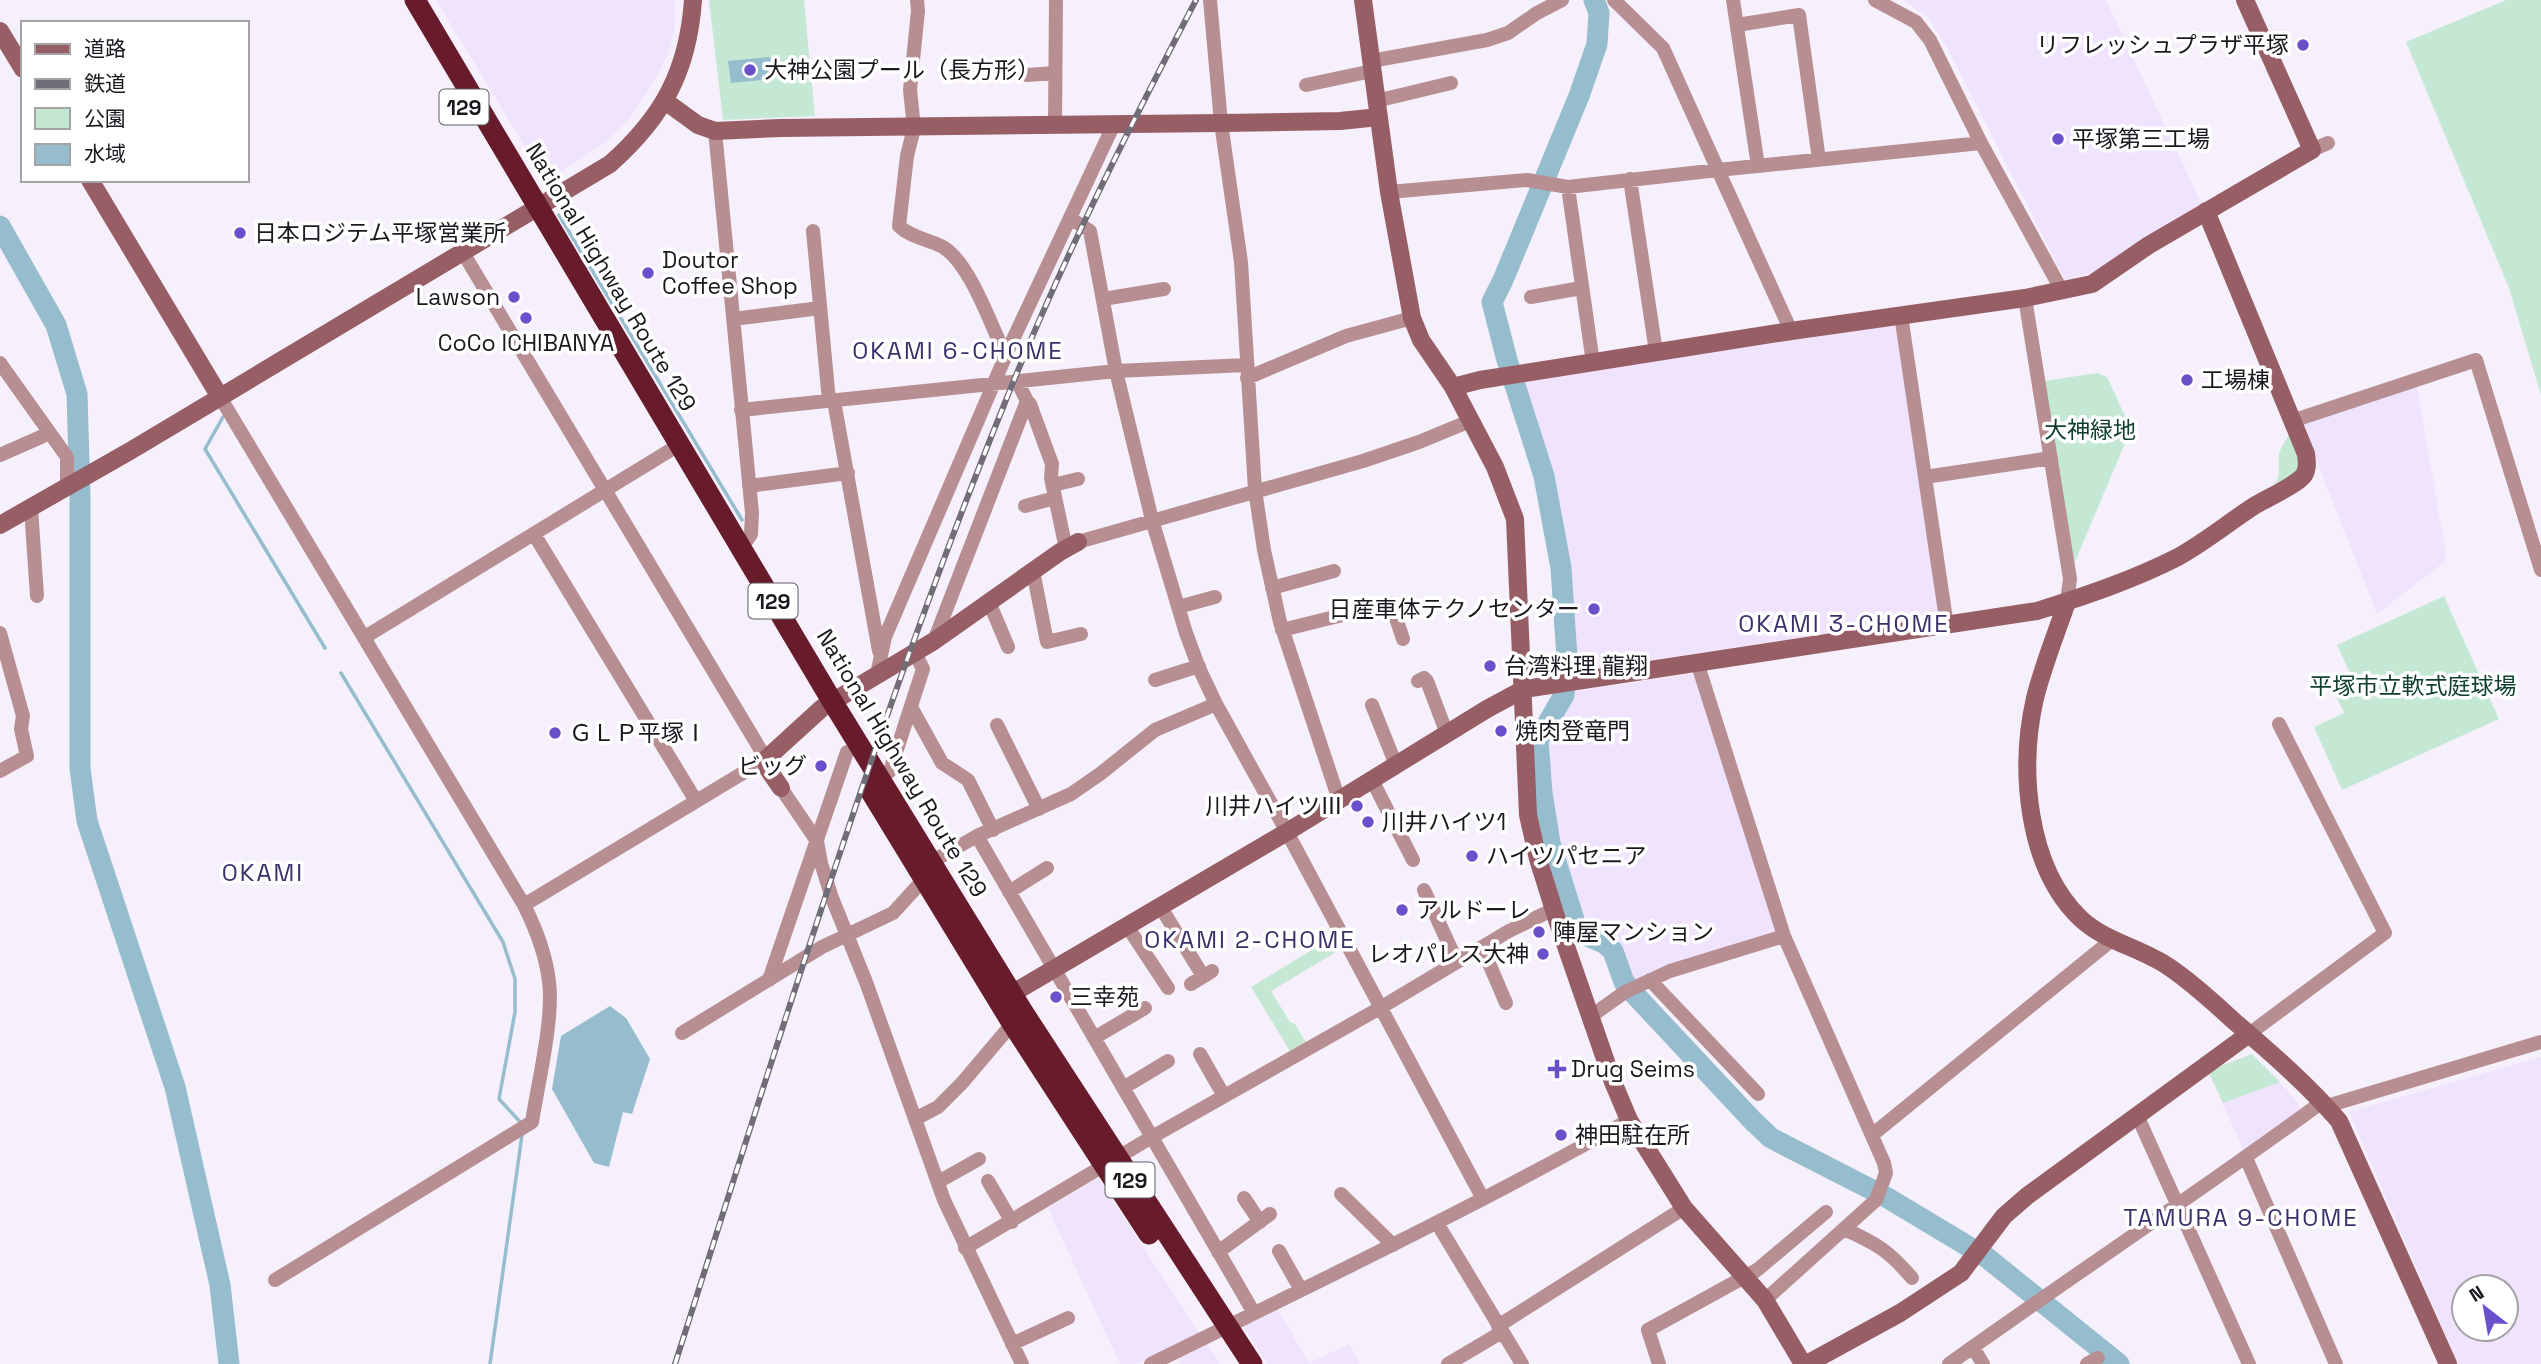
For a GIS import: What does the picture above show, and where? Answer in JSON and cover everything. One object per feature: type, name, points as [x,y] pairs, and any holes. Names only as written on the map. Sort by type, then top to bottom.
[{"type":"highway","name":"National Highway Route 129","points":[[400,0],[741,548],[827,705],[848,752],[927,871],[1017,1018],[1111,1163],[1221,1329],[1252,1364]]},
{"type":"highway","name":"National Highway Route 129","points":[[415,0],[669,451],[827,705],[880,777],[927,871]]},
{"type":"highway","name":"National Highway Route 129","points":[[1221,1329],[1236,1364]]},
{"type":"street","points":[[0,525],[610,164],[647,127],[665,101],[683,61],[691,30],[693,0]]},
{"type":"street","points":[[917,0],[910,90],[914,128],[907,156],[899,226],[905,232],[944,248],[958,262],[975,290],[1001,345],[1009,348]]},
{"type":"street","points":[[1055,124],[1056,0]]},
{"type":"street","points":[[1210,0],[1221,123],[1241,262],[1255,490],[1282,630],[1339,800]]},
{"type":"street","points":[[1363,0],[1389,192],[1412,318],[1421,340],[1453,387],[1495,467],[1516,519],[1528,815],[1554,909],[1613,1082],[1629,1120],[1684,1208],[1765,1300],[1805,1364],[1937,1290],[1961,1273],[2004,1216],[2027,1196],[2385,933],[2279,724]]},
{"type":"street","points":[[1306,85],[1322,76],[1487,40],[1508,33],[1535,6],[1562,0]]},
{"type":"street","points":[[1614,0],[1663,48],[1791,331]]},
{"type":"street","points":[[1733,0],[1758,166]]},
{"type":"street","points":[[1875,0],[1916,22],[1930,40],[1981,143],[2062,291]]},
{"type":"street","points":[[1453,387],[1480,380],[1656,352],[2025,298],[2092,284],[2149,245],[2320,146],[2245,0]]},
{"type":"street","points":[[1737,24],[1799,15],[1819,160]]},
{"type":"street","points":[[0,31],[21,66]]},
{"type":"street","points":[[1027,75],[1055,73]]},
{"type":"street","points":[[665,101],[698,125],[715,131],[1340,121],[1451,83]]},
{"type":"street","points":[[877,674],[880,654],[1009,348],[1114,124]]},
{"type":"street","points":[[715,131],[749,486],[751,534],[741,548]]},
{"type":"street","points":[[1389,192],[1527,180],[1568,187],[1981,143]]},
{"type":"street","points":[[1630,179],[1656,352]]},
{"type":"street","points":[[91,182],[524,905],[540,940],[550,984],[547,1024],[532,1122],[275,1280]]},
{"type":"street","points":[[1568,187],[1593,363]]},
{"type":"street","points":[[1005,997],[1524,690],[1575,680],[2037,611],[2094,593],[2178,557],[2304,475],[2306,454],[2206,211]]},
{"type":"street","points":[[1070,218],[1090,231],[1135,475],[1199,666],[1216,704],[1483,1199]]},
{"type":"street","points":[[813,231],[832,401],[848,473],[880,654]]},
{"type":"street","points":[[462,251],[766,759],[768,769],[817,841],[825,875],[938,1182],[965,1248],[1022,1364]]},
{"type":"street","points":[[1531,297],[1581,288]]},
{"type":"street","points":[[1103,299],[1164,289]]},
{"type":"street","points":[[2025,298],[2072,575],[2067,602],[2036,697],[2028,740],[2035,838],[2044,863],[2079,917],[2100,934],[2149,955],[2169,967],[2249,1034],[2339,1121],[2448,1364]]},
{"type":"street","points":[[733,319],[820,307]]},
{"type":"street","points":[[1901,315],[1947,626]]},
{"type":"street","points":[[741,410],[1116,371],[1247,372],[1346,336],[1412,318]]},
{"type":"street","points":[[2292,421],[2476,360],[2541,570]]},
{"type":"street","points":[[0,363],[66,457],[69,486]]},
{"type":"street","points":[[1017,381],[1030,404],[1052,464],[1054,492],[1072,546]]},
{"type":"street","points":[[0,390],[14,383]]},
{"type":"street","points":[[934,640],[1027,401]]},
{"type":"street","points":[[524,905],[766,759],[827,705],[915,653],[1072,546],[1152,520],[1363,461],[1470,421]]},
{"type":"street","points":[[0,455],[50,433]]},
{"type":"street","points":[[365,637],[669,451]]},
{"type":"street","points":[[1925,477],[2051,458]]},
{"type":"street","points":[[749,486],[848,473]]},
{"type":"street","points":[[1025,506],[1078,480]]},
{"type":"street","points":[[31,508],[37,596]]},
{"type":"street","points":[[534,534],[696,801]]},
{"type":"street","points":[[1033,571],[1047,642],[1074,639]]},
{"type":"street","points":[[1272,588],[1334,571]]},
{"type":"street","points":[[1178,607],[1215,597]]},
{"type":"street","points":[[989,602],[1008,647]]},
{"type":"street","points":[[1282,630],[1342,621],[1391,603],[1404,632]]},
{"type":"street","points":[[0,634],[23,716],[21,729],[27,756],[0,771]]},
{"type":"street","points":[[880,777],[890,771],[923,669],[915,653]]},
{"type":"street","points":[[1698,662],[1784,936],[1872,1135],[1886,1173],[1876,1200],[1765,1300]]},
{"type":"street","points":[[1155,680],[1199,666]]},
{"type":"street","points":[[1427,681],[1447,734]]},
{"type":"street","points":[[682,1033],[822,947],[893,913],[927,871],[977,836],[1071,793],[1100,774],[1155,730],[1216,704]]},
{"type":"street","points":[[1372,705],[1396,765]]},
{"type":"street","points":[[911,707],[942,763],[968,780],[993,830]]},
{"type":"street","points":[[1004,730],[1018,778],[1039,808]]},
{"type":"street","points":[[769,980],[848,752]]},
{"type":"street","points":[[1372,780],[1413,860]]},
{"type":"street","points":[[977,836],[1254,1313]]},
{"type":"street","points":[[1009,892],[1047,868]]},
{"type":"street","points":[[1424,890],[1457,962]]},
{"type":"street","points":[[1160,906],[1184,934],[1202,977]]},
{"type":"street","points":[[965,1248],[1482,947],[1554,909]]},
{"type":"street","points":[[1126,926],[1168,988]]},
{"type":"street","points":[[1590,1017],[1625,992],[1670,971],[1784,936]]},
{"type":"street","points":[[1872,1135],[2113,939]]},
{"type":"street","points":[[1482,947],[1506,1003]]},
{"type":"street","points":[[1650,980],[1758,1094]]},
{"type":"street","points":[[1094,1038],[1145,1008]]},
{"type":"street","points":[[915,1119],[938,1107],[1017,1018]]},
{"type":"street","points":[[1950,1364],[2324,1104],[2541,1042]]},
{"type":"street","points":[[1200,1054],[1224,1096]]},
{"type":"street","points":[[1123,1087],[1168,1061]]},
{"type":"street","points":[[2137,1115],[2249,1364]]},
{"type":"street","points":[[1151,1364],[1437,1223],[1629,1120]]},
{"type":"street","points":[[2246,1158],[2336,1364]]},
{"type":"street","points":[[938,1182],[978,1159]]},
{"type":"street","points":[[988,1181],[1012,1222]]},
{"type":"street","points":[[1341,1194],[1393,1245]]},
{"type":"street","points":[[1218,1252],[1265,1218],[1244,1198]]},
{"type":"street","points":[[1448,1364],[1684,1208]]},
{"type":"street","points":[[1659,1364],[1648,1330],[1757,1270],[1826,1212]]},
{"type":"street","points":[[1437,1223],[1522,1364]]},
{"type":"street","points":[[1844,1229],[1877,1244],[1912,1278]]},
{"type":"street","points":[[1279,1251],[1301,1290]]},
{"type":"street","points":[[1012,1345],[1068,1318]]},
{"type":"street","points":[[1973,1347],[1983,1364]]},
{"type":"shaded area","points":[[436,0],[675,0],[674,30],[668,54],[656,78],[629,120],[602,145],[554,176],[542,175]]},
{"type":"shaded area","points":[[1903,0],[2106,0],[2202,205],[2108,267],[2065,280],[1948,49],[1927,16]]},
{"type":"shaded area","points":[[1896,323],[1941,615],[1938,618],[1567,672],[1562,569],[1546,477],[1515,380]]},
{"type":"shaded area","points":[[2417,386],[2447,560],[2377,614],[2302,424]]},
{"type":"shaded area","points":[[1698,673],[1780,931],[1632,984],[1627,979],[1613,946],[1590,935],[1576,922],[1550,843],[1543,794],[1540,741],[1572,692]]},
{"type":"shaded area","points":[[2252,1054],[2300,1107],[2299,1112],[2247,1150],[2243,1149],[2208,1071]]},
{"type":"shaded area","points":[[2541,1057],[2541,1364],[2458,1364],[2349,1112]]},
{"type":"shaded area","points":[[1098,1178],[1200,1334],[1136,1364],[1120,1364],[1048,1208]]},
{"type":"shaded area","points":[[1277,1308],[1309,1363],[1349,1344],[1360,1364],[1267,1364],[1243,1326]]},
{"type":"shaded area","points":[[1207,1344],[1220,1364],[1180,1364],[1178,1358]]},
{"type":"green space","points":[[709,0],[804,0],[815,116],[723,120]]},
{"type":"green space","points":[[2506,0],[2541,0],[2541,395],[2509,288],[2406,42]]},
{"type":"green space","name":"大神緑地","points":[[2097,373],[2107,377],[2131,429],[2072,569],[2044,381]]},
{"type":"green space","points":[[2290,432],[2301,467],[2290,478],[2274,485],[2279,473],[2280,452]]},
{"type":"green space","name":"平塚市立軟式庭球場","points":[[2444,596],[2499,719],[2342,790],[2314,727],[2344,713],[2330,683],[2350,673],[2337,645]]},
{"type":"green space","points":[[1328,940],[1336,952],[1271,991],[1307,1044],[1291,1053],[1251,987]]},
{"type":"green space","points":[[2252,1054],[2280,1082],[2223,1103],[2208,1071]]},
{"type":"water","name":"大神公園プール（長方形）","points":[[770,57],[772,79],[731,83],[728,61]]},
{"type":"water","points":[[610,1006],[626,1018],[650,1059],[632,1114],[623,1112],[609,1167],[594,1163],[552,1089],[561,1036]]},
{"type":"waterway","points":[[1594,0],[1599,13],[1597,44],[1579,96],[1492,302],[1507,360],[1544,476],[1561,568],[1567,658],[1564,695],[1538,740],[1542,793],[1550,843],[1575,923],[1583,934],[1604,943],[1613,951],[1624,982],[1771,1138],[1886,1197],[1986,1257],[2119,1364]]},
{"type":"waterway","points":[[559,215],[742,520]]},
{"type":"waterway","points":[[0,226],[56,325],[77,394],[80,497],[80,768],[87,821],[175,1087],[220,1285],[229,1364]]},
{"type":"waterway","points":[[223,417],[205,449],[325,648]]},
{"type":"waterway","points":[[341,673],[503,942],[515,979],[515,1012],[499,1099],[522,1124]]},
{"type":"waterway","points":[[490,1364],[522,1135]]},
{"type":"railway","points":[[675,1364],[871,761],[958,523],[1025,353],[1071,251],[1196,0]]},
{"type":"place","name":"リフレッシュプラザ平塚","points":[[2303,45]]},
{"type":"place","name":"大神公園プール（長方形）","points":[[750,70]]},
{"type":"place","name":"平塚第三工場","points":[[2058,139]]},
{"type":"place","name":"日本ロジテム平塚営業所","points":[[240,233]]},
{"type":"place","name":"Doutor Coffee Shop","points":[[648,273]]},
{"type":"place","name":"Lawson","points":[[514,297]]},
{"type":"place","name":"CoCo ICHIBANYA","points":[[526,318]]},
{"type":"place","name":"工場棟","points":[[2187,380]]},
{"type":"place","name":"日産車体テクノセンター","points":[[1594,609]]},
{"type":"place","name":"台湾料理 龍翔","points":[[1490,666]]},
{"type":"place","name":"焼肉登竜門","points":[[1501,731]]},
{"type":"place","name":"ＧＬＰ平塚Ⅰ","points":[[555,733]]},
{"type":"place","name":"ビッグ","points":[[821,766]]},
{"type":"place","name":"川井ハイツⅢ","points":[[1357,806]]},
{"type":"place","name":"川井ハイツ1","points":[[1368,822]]},
{"type":"place","name":"ハイツパセニア","points":[[1472,856]]},
{"type":"place","name":"アルドーレ","points":[[1402,910]]},
{"type":"place","name":"陣屋マンション","points":[[1539,932]]},
{"type":"place","name":"レオパレス大神","points":[[1543,954]]},
{"type":"place","name":"三幸苑","points":[[1056,997]]},
{"type":"place","name":"Drug Seims","points":[[1557,1069]]},
{"type":"place","name":"神田駐在所","points":[[1561,1135]]},
{"type":"district","name":"OKAMI 6-CHOME","points":[[958,350]]},
{"type":"district","name":"OKAMI 3-CHOME","points":[[1844,623]]},
{"type":"district","name":"OKAMI","points":[[263,872]]},
{"type":"district","name":"OKAMI 2-CHOME","points":[[1250,939]]},
{"type":"district","name":"TAMURA 9-CHOME","points":[[2241,1217]]}]
